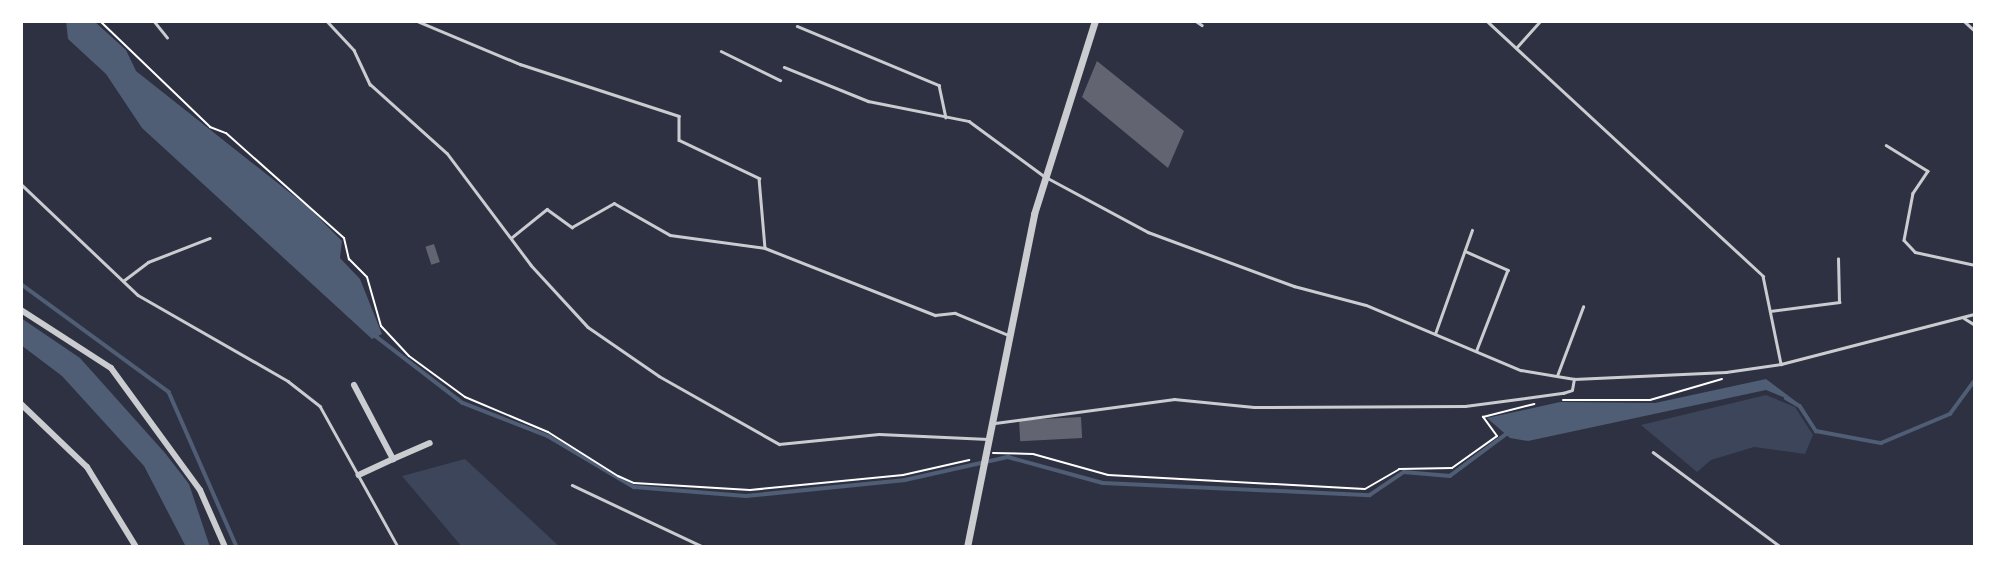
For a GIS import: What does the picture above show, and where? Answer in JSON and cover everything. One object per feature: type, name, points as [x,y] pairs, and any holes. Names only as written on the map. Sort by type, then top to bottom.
[{"type":"street","points":[[968,547],[985,453],[1044,177],[1095,21]]},
{"type":"street","points":[[21,310],[111,368],[200,490],[225,547]]},
{"type":"street","points":[[354,385],[393,459]]},
{"type":"street","points":[[21,404],[88,467],[136,547]]},
{"type":"street","points":[[358,475],[430,443]]},
{"type":"lane","points":[[154,21],[167,37]]},
{"type":"lane","points":[[327,21],[354,50],[370,84],[447,153],[511,238],[589,327],[769,441],[879,434],[988,439]]},
{"type":"lane","points":[[417,21],[520,64],[679,116],[680,140],[759,178],[765,248]]},
{"type":"lane","points":[[1196,21],[1202,26]]},
{"type":"lane","points":[[1487,21],[1763,276],[1781,364]]},
{"type":"lane","points":[[1516,48],[1540,21]]},
{"type":"lane","points":[[1964,21],[1975,31]]},
{"type":"lane","points":[[797,26],[939,85],[946,117]]},
{"type":"lane","points":[[721,51],[780,80]]},
{"type":"lane","points":[[785,67],[868,101],[969,121],[1044,177],[1148,232],[1435,334],[1521,370],[1574,379],[1721,372],[1781,364],[1975,314]]},
{"type":"lane","points":[[1886,145],[1928,171],[1913,193],[1904,240],[1915,252],[1975,265]]},
{"type":"lane","points":[[21,184],[123,281],[320,406],[398,547]]},
{"type":"lane","points":[[511,238],[547,209],[572,227],[614,203],[683,239],[765,248],[934,315],[955,313],[1010,335]]},
{"type":"lane","points":[[1435,334],[1472,230]]},
{"type":"lane","points":[[123,281],[148,262],[210,238]]},
{"type":"lane","points":[[1465,251],[1508,270],[1477,350]]},
{"type":"lane","points":[[1770,312],[1839,302],[1838,259]]},
{"type":"lane","points":[[1557,376],[1583,307]]},
{"type":"lane","points":[[1964,318],[1975,325]]},
{"type":"lane","points":[[992,424],[1174,400],[1254,407],[1465,406],[1563,393],[1572,390],[1574,379]]},
{"type":"lane","points":[[1653,452],[1781,547]]},
{"type":"lane","points":[[572,485],[705,547]]},
{"type":"path","points":[[100,21],[210,127],[278,176],[344,238],[349,259],[367,277],[381,326],[410,356],[465,397],[548,432],[618,476],[634,483],[750,490],[904,475],[969,460]]},
{"type":"path","points":[[1559,400],[1650,400],[1723,383],[1721,372]]},
{"type":"path","points":[[985,453],[1034,454],[1108,475],[1365,489],[1399,469],[1452,468],[1497,436],[1483,417],[1537,404]]},
{"type":"shaded area","points":[[66,21],[94,21],[126,50],[136,71],[308,207],[342,241],[340,258],[360,279],[382,334],[372,339],[142,128],[106,74],[68,39]]},
{"type":"shaded area","points":[[21,318],[80,358],[165,453],[189,484],[210,547],[186,547],[144,466],[62,376],[21,345]]},
{"type":"shaded area","points":[[1766,379],[1798,403],[1766,390],[1528,441],[1510,438],[1487,418],[1560,402],[1655,403]]},
{"type":"shaded area","points":[[1766,395],[1795,407],[1813,435],[1805,454],[1754,447],[1711,460],[1697,472],[1641,425]]},
{"type":"shaded area","points":[[465,459],[560,547],[462,547],[402,476]]},
{"type":"building","points":[[1097,61],[1184,131],[1168,168],[1082,97]]},
{"type":"building","points":[[434,244],[440,262],[431,265],[425,247]]},
{"type":"building","points":[[1081,417],[1082,438],[1020,441],[1019,420]]},
{"type":"waterway","points":[[21,284],[169,392],[237,547]]},
{"type":"waterway","points":[[373,334],[463,403],[548,436],[634,487],[746,496],[905,480],[1008,457],[1103,483],[1370,495],[1404,472],[1450,476],[1509,432]]},
{"type":"waterway","points":[[1786,398],[1800,406],[1816,431],[1881,443],[1950,414],[1975,380]]}]
